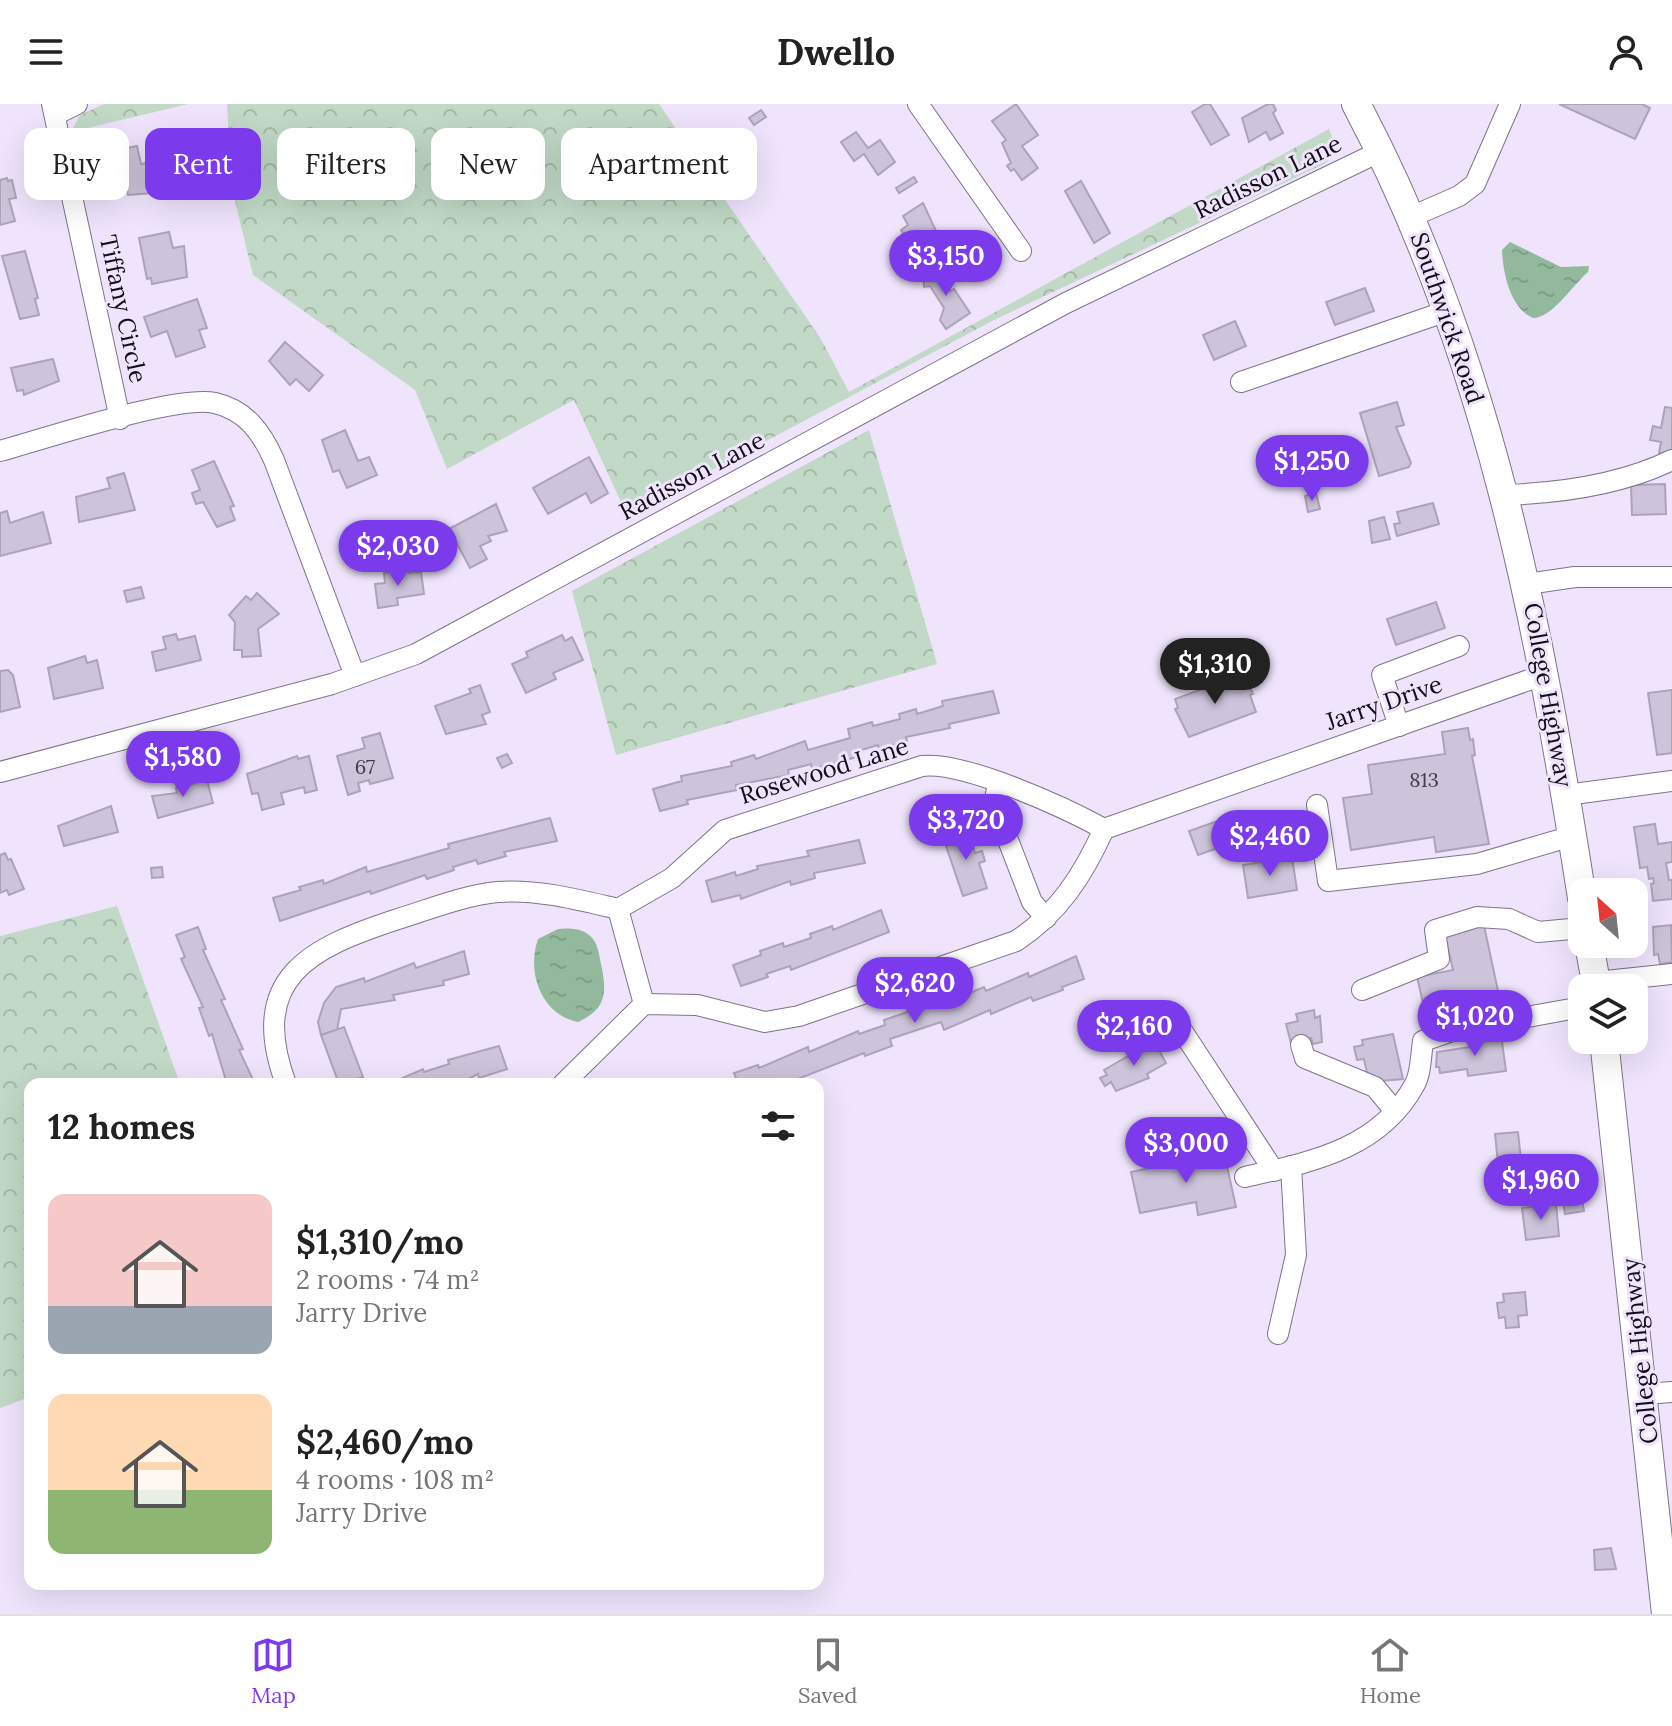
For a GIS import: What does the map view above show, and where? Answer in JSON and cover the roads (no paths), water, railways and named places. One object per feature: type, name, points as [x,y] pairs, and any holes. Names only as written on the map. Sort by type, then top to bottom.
[{"type":"highway","name":"Southwick Road","points":[[1356,104],[1411,217],[1447,311],[1505,495],[1516,541]]},
{"type":"highway","name":"College Highway","points":[[1516,541],[1546,674],[1579,878]]},
{"type":"highway","name":"College Highway","points":[[1606,1054],[1658,1393],[1666,1614]]},
{"type":"street","name":"Tiffany Circle","points":[[77,104],[54,110],[120,419]]},
{"type":"street","points":[[918,104],[1021,251]]},
{"type":"street","points":[[1411,217],[1459,196],[1475,184],[1510,104]]},
{"type":"street","name":"Radisson Lane","points":[[0,772],[355,676],[433,646],[1066,303],[1381,151]]},
{"type":"street","points":[[1241,382],[1447,311]]},
{"type":"street","points":[[0,451],[177,404],[214,403],[245,417],[256,428],[274,460],[355,676]]},
{"type":"street","points":[[1505,495],[1578,488],[1629,476],[1672,460]]},
{"type":"street","points":[[1527,584],[1575,577],[1672,577]]},
{"type":"street","points":[[1399,726],[1382,675],[1459,646]]},
{"type":"street","name":"Jarry Drive","points":[[1104,829],[1546,674]]},
{"type":"street","name":"Rosewood Lane","points":[[618,909],[655,890],[711,839],[742,823],[922,766],[952,768],[1045,801],[1104,829]]},
{"type":"street","points":[[1566,795],[1672,781]]},
{"type":"street","points":[[998,784],[994,804],[1032,902],[1046,918]]},
{"type":"street","points":[[1317,805],[1328,881],[1477,864],[1572,836]]},
{"type":"street","points":[[569,1078],[644,1004],[697,1005],[765,1022],[799,1016],[1016,941],[1046,918],[1076,884],[1104,829]]},
{"type":"street","points":[[284,1078],[274,1047],[273,1024],[278,1002],[298,967],[332,942],[413,914],[496,892],[557,896],[618,909],[644,1004]]},
{"type":"street","points":[[1362,990],[1439,959],[1435,930],[1477,917],[1509,919],[1538,932],[1568,929]]},
{"type":"street","points":[[1648,979],[1672,974]]},
{"type":"street","points":[[1245,1177],[1327,1158],[1377,1131],[1416,1083],[1423,1041],[1568,998]]},
{"type":"street","points":[[1181,1029],[1282,1168],[1296,1255],[1278,1334]]},
{"type":"street","points":[[1301,1045],[1305,1058],[1375,1087],[1394,1110]]},
{"type":"water","points":[[1510,242],[1561,267],[1589,266],[1588,272],[1555,307],[1533,318],[1513,298],[1506,279],[1502,250]]},
{"type":"water","points":[[558,929],[586,933],[599,952],[603,999],[595,1011],[578,1022],[565,1018],[546,1002],[536,978],[534,965],[538,939]]}]
